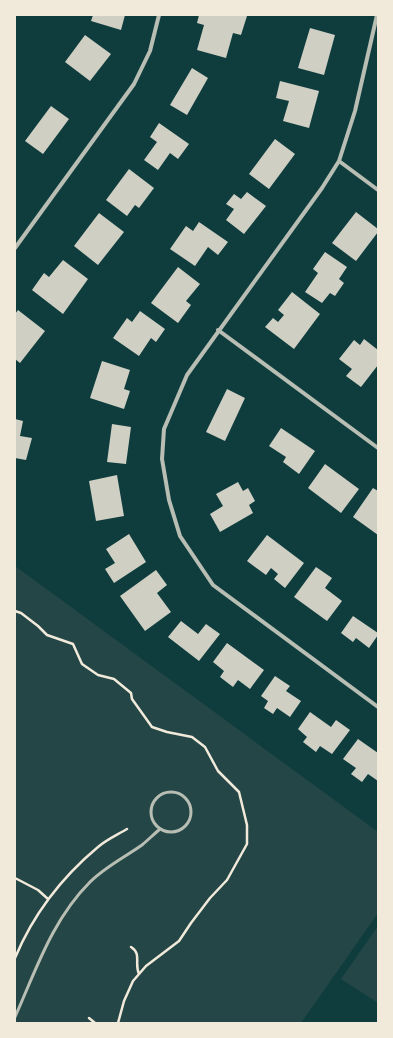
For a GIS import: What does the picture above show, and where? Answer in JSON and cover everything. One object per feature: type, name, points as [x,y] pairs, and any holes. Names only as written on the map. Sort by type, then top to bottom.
[{"type":"street","points":[[15,248],[134,84],[150,51],[159,15]]},
{"type":"street","points":[[377,15],[355,111],[339,161],[322,188],[218,330],[187,375],[164,429],[162,459],[170,500],[180,536],[213,585],[378,707]]},
{"type":"street","points":[[339,161],[378,190]]},
{"type":"street","points":[[218,330],[378,448]]},
{"type":"lane","points":[[168,792],[182,795],[186,799],[191,809],[186,825],[182,829],[171,832],[160,829],[153,821],[151,813],[151,806],[155,799],[161,794],[168,792]]},
{"type":"lane","points":[[15,1018],[49,939],[70,904],[90,881],[143,844],[160,829]]},
{"type":"path","points":[[15,611],[21,613],[38,626],[46,636],[72,644],[82,664],[98,674],[114,679],[131,693],[132,699],[152,727],[167,732],[192,737],[205,747],[218,771],[239,792],[247,825],[247,844],[227,880],[210,898],[179,942],[146,966],[133,981],[124,1001],[118,1023]]},
{"type":"path","points":[[15,958],[20,945],[48,899],[78,865],[99,846],[127,829]]},
{"type":"path","points":[[15,878],[38,890],[48,899]]},
{"type":"path","points":[[131,947],[136,950],[137,953],[137,969],[139,974]]},
{"type":"path","points":[[89,1018],[95,1023]]},
{"type":"shaded area","points":[[15,566],[378,832],[378,913],[301,1023],[15,1023]]},
{"type":"shaded area","points":[[378,926],[378,1003],[341,979]]},
{"type":"building","points":[[93,15],[125,15],[121,30],[91,21]]},
{"type":"building","points":[[199,15],[247,16],[241,35],[233,33],[226,58],[197,50],[204,25],[197,23]]},
{"type":"building","points":[[310,28],[335,35],[324,75],[298,68]]},
{"type":"building","points":[[85,35],[111,54],[90,81],[65,62]]},
{"type":"building","points":[[192,68],[208,78],[187,115],[170,105]]},
{"type":"building","points":[[280,81],[319,91],[309,128],[283,121],[289,101],[276,98]]},
{"type":"building","points":[[51,106],[69,119],[43,154],[25,141]]},
{"type":"building","points":[[159,123],[189,144],[178,159],[170,153],[158,170],[144,160],[157,142],[150,137]]},
{"type":"building","points":[[275,139],[295,154],[269,189],[249,174]]},
{"type":"building","points":[[129,169],[154,188],[139,208],[135,205],[127,216],[106,200]]},
{"type":"building","points":[[247,192],[266,206],[244,234],[226,220],[234,209],[226,204],[234,194],[241,199]]},
{"type":"building","points":[[356,212],[378,229],[378,232],[356,261],[332,243]]},
{"type":"building","points":[[99,213],[124,232],[98,265],[74,246]]},
{"type":"building","points":[[199,222],[228,242],[218,255],[208,247],[195,266],[170,249],[186,226],[193,231]]},
{"type":"building","points":[[325,252],[347,267],[339,279],[344,283],[335,296],[330,293],[322,303],[305,292],[318,273],[313,269]]},
{"type":"building","points":[[63,260],[88,279],[63,314],[32,290],[44,273],[49,277]]},
{"type":"building","points":[[178,267],[200,284],[186,301],[191,305],[178,323],[151,303]]},
{"type":"building","points":[[292,292],[320,314],[294,349],[265,327],[273,318],[278,322],[284,315],[278,310]]},
{"type":"building","points":[[18,310],[45,331],[20,363],[15,359],[15,314]]},
{"type":"building","points":[[140,311],[165,329],[156,342],[151,338],[139,356],[113,338],[127,318],[132,322]]},
{"type":"building","points":[[364,339],[378,350],[378,365],[361,387],[346,376],[352,369],[339,359],[354,340],[360,345]]},
{"type":"building","points":[[102,361],[130,370],[124,389],[130,391],[124,409],[90,398]]},
{"type":"building","points":[[227,389],[245,398],[225,441],[206,432]]},
{"type":"building","points":[[15,419],[23,421],[20,436],[32,438],[26,460],[15,458]]},
{"type":"building","points":[[112,424],[131,427],[126,464],[107,462]]},
{"type":"building","points":[[281,428],[315,451],[299,474],[283,462],[286,457],[269,446]]},
{"type":"building","points":[[325,464],[359,489],[341,513],[308,488]]},
{"type":"building","points":[[117,475],[124,516],[96,521],[89,481]]},
{"type":"building","points":[[238,482],[243,491],[248,488],[255,501],[249,505],[253,513],[220,532],[210,514],[223,506],[216,494]]},
{"type":"building","points":[[373,488],[378,491],[378,535],[353,517]]},
{"type":"building","points":[[129,534],[146,562],[114,583],[105,569],[115,563],[106,549]]},
{"type":"building","points":[[267,535],[304,563],[285,588],[274,579],[278,574],[271,568],[266,575],[247,561]]},
{"type":"building","points":[[316,567],[332,578],[325,588],[342,601],[327,621],[294,597]]},
{"type":"building","points":[[156,570],[167,585],[157,593],[171,612],[145,631],[120,596]]},
{"type":"building","points":[[353,616],[378,633],[369,648],[356,638],[353,642],[341,633]]},
{"type":"building","points":[[181,621],[198,634],[206,624],[220,634],[199,661],[168,637]]},
{"type":"building","points":[[227,643],[264,670],[250,689],[238,680],[233,687],[220,677],[224,671],[213,662]]},
{"type":"building","points":[[275,676],[290,686],[286,691],[301,701],[290,717],[277,708],[273,714],[264,708],[268,701],[261,696]]},
{"type":"building","points":[[310,712],[331,727],[336,720],[350,730],[332,754],[320,746],[316,752],[303,742],[307,737],[298,729]]},
{"type":"building","points":[[358,739],[378,753],[378,781],[368,774],[362,782],[351,774],[356,768],[343,759]]}]
